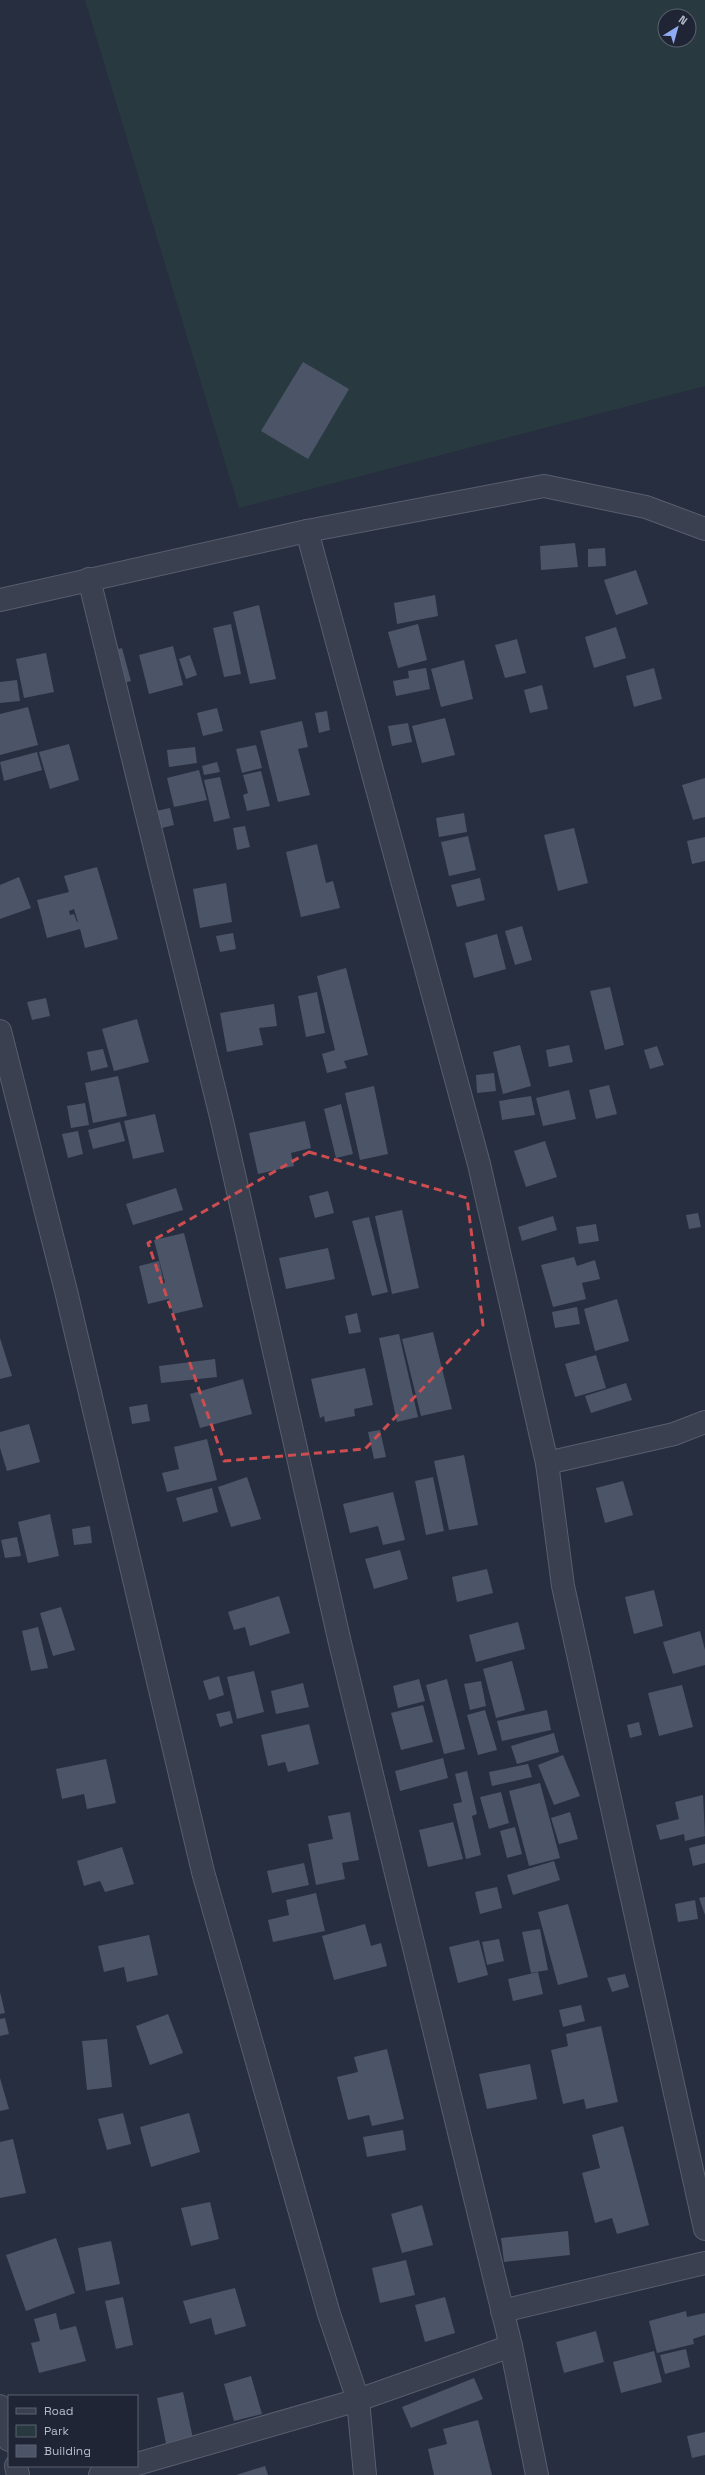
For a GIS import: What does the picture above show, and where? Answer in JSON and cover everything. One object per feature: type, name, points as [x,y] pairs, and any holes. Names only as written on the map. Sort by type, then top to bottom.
[{"type":"street","points":[[0,600],[307,531],[544,486],[646,507],[705,529]]},
{"type":"street","points":[[307,531],[479,1164],[547,1463],[563,1586],[705,2229]]},
{"type":"street","points":[[89,579],[222,1121],[340,1643],[511,2346],[537,2475]]},
{"type":"street","points":[[0,1031],[66,1291],[203,1872],[329,2314],[358,2400],[365,2475]]},
{"type":"street","points":[[547,1463],[674,1434],[705,1422]]},
{"type":"street","points":[[502,2311],[705,2263]]},
{"type":"street","points":[[138,2464],[358,2400],[511,2346]]},
{"type":"street","points":[[0,2406],[8,2436]]},
{"type":"street","points":[[100,2475],[128,2467]]},
{"type":"highlighted area","points":[[309,1152],[467,1198],[483,1325],[365,1449],[224,1461],[148,1243]]},
{"type":"green space","points":[[85,0],[705,0],[705,386],[239,508]]},
{"type":"building","points":[[303,362],[349,389],[308,459],[261,431]]},
{"type":"building","points":[[575,543],[578,567],[541,570],[540,546]]},
{"type":"building","points":[[605,548],[606,566],[588,567],[588,549]]},
{"type":"building","points":[[636,570],[648,604],[616,615],[604,580]]},
{"type":"building","points":[[435,595],[438,616],[397,624],[394,603]]},
{"type":"building","points":[[259,605],[276,679],[250,684],[233,612]]},
{"type":"building","points":[[231,624],[241,674],[224,677],[213,628]]},
{"type":"building","points":[[418,624],[427,660],[398,668],[388,632]]},
{"type":"building","points":[[616,627],[626,658],[594,668],[585,637]]},
{"type":"building","points":[[517,639],[526,673],[505,678],[495,645]]},
{"type":"building","points":[[173,646],[183,685],[149,694],[139,655]]},
{"type":"building","points":[[122,648],[131,681],[120,684],[111,651]]},
{"type":"building","points":[[46,653],[54,692],[24,698],[16,659]]},
{"type":"building","points":[[190,655],[197,675],[186,679],[179,659]]},
{"type":"building","points":[[464,660],[473,699],[441,707],[431,669]]},
{"type":"building","points":[[426,668],[430,689],[396,696],[393,681],[409,678],[408,671]]},
{"type":"building","points":[[654,668],[662,699],[634,707],[626,676]]},
{"type":"building","points":[[17,680],[20,701],[0,703],[0,682]]},
{"type":"building","points":[[542,685],[548,709],[530,713],[524,690]]},
{"type":"building","points":[[28,707],[38,745],[0,755],[0,714]]},
{"type":"building","points":[[217,708],[223,731],[203,736],[197,713]]},
{"type":"building","points":[[327,711],[330,730],[319,733],[315,713]]},
{"type":"building","points":[[445,718],[455,755],[422,763],[412,726]]},
{"type":"building","points":[[302,721],[308,747],[298,749],[310,795],[278,802],[260,731]]},
{"type":"building","points":[[408,723],[412,742],[392,746],[388,726]]},
{"type":"building","points":[[69,744],[79,780],[50,789],[39,752]]},
{"type":"building","points":[[256,745],[262,768],[242,773],[236,749]]},
{"type":"building","points":[[195,747],[197,763],[169,767],[167,750]]},
{"type":"building","points":[[37,752],[42,770],[4,781],[0,762]]},
{"type":"building","points":[[217,762],[220,772],[204,775],[202,766]]},
{"type":"building","points":[[199,770],[207,800],[174,807],[167,778]]},
{"type":"building","points":[[261,771],[270,806],[247,811],[243,795],[248,793],[243,775]]},
{"type":"building","points":[[220,777],[230,818],[214,822],[204,780]]},
{"type":"building","points":[[705,778],[705,817],[693,820],[682,785]]},
{"type":"building","points":[[170,808],[174,825],[154,830],[151,812]]},
{"type":"building","points":[[464,813],[467,832],[439,837],[436,818]]},
{"type":"building","points":[[245,826],[250,847],[237,850],[233,828]]},
{"type":"building","points":[[574,828],[588,883],[558,891],[544,835]]},
{"type":"building","points":[[468,836],[476,870],[449,876],[441,842]]},
{"type":"building","points":[[705,837],[705,861],[692,864],[687,841]]},
{"type":"building","points":[[317,844],[326,883],[333,881],[340,908],[301,917],[286,852]]},
{"type":"building","points":[[97,867],[118,939],[85,948],[80,929],[47,938],[37,900],[69,892],[64,876]],"holes":[[[74,909],[78,922],[74,914],[70,915],[69,911]]]},
{"type":"building","points":[[19,877],[31,908],[0,919],[0,885]]},
{"type":"building","points":[[480,878],[485,900],[457,907],[451,885]]},
{"type":"building","points":[[226,883],[232,922],[200,928],[193,889]]},
{"type":"building","points":[[522,926],[532,960],[515,965],[505,931]]},
{"type":"building","points":[[233,933],[236,949],[220,952],[216,936]]},
{"type":"building","points":[[497,934],[506,969],[474,978],[465,943]]},
{"type":"building","points":[[346,968],[368,1055],[344,1061],[347,1068],[327,1073],[322,1054],[335,1050],[317,976]]},
{"type":"building","points":[[610,987],[624,1045],[605,1050],[590,991]]},
{"type":"building","points":[[317,992],[325,1033],[306,1037],[298,996]]},
{"type":"building","points":[[46,998],[50,1016],[32,1020],[27,1002]]},
{"type":"building","points":[[274,1004],[277,1026],[259,1028],[263,1045],[227,1052],[220,1013]]},
{"type":"building","points":[[137,1019],[149,1062],[114,1071],[102,1029]]},
{"type":"building","points":[[520,1045],[531,1086],[503,1094],[493,1052]]},
{"type":"building","points":[[569,1045],[573,1062],[549,1067],[546,1050]]},
{"type":"building","points":[[657,1046],[664,1065],[650,1069],[644,1050]]},
{"type":"building","points":[[103,1049],[108,1067],[91,1071],[87,1052]]},
{"type":"building","points":[[494,1073],[496,1091],[477,1093],[476,1075]]},
{"type":"building","points":[[118,1076],[127,1116],[93,1123],[85,1083]]},
{"type":"building","points":[[609,1085],[617,1114],[596,1119],[589,1090]]},
{"type":"building","points":[[374,1086],[388,1154],[360,1160],[345,1093]]},
{"type":"building","points":[[569,1090],[576,1119],[543,1126],[536,1098]]},
{"type":"building","points":[[531,1096],[535,1115],[502,1120],[499,1101]]},
{"type":"building","points":[[85,1103],[89,1125],[71,1128],[67,1106]]},
{"type":"building","points":[[341,1104],[353,1154],[336,1158],[324,1109]]},
{"type":"building","points":[[155,1114],[164,1152],[133,1159],[124,1121]]},
{"type":"building","points":[[305,1121],[311,1148],[291,1153],[294,1166],[258,1174],[249,1133]]},
{"type":"building","points":[[120,1122],[125,1141],[93,1149],[88,1130]]},
{"type":"building","points":[[78,1131],[83,1154],[68,1158],[62,1134]]},
{"type":"building","points":[[545,1141],[557,1177],[526,1187],[514,1151]]},
{"type":"building","points":[[176,1188],[183,1210],[133,1225],[126,1204]]},
{"type":"building","points":[[328,1191],[334,1213],[315,1218],[309,1196]]},
{"type":"building","points":[[402,1210],[419,1288],[392,1294],[375,1216]]},
{"type":"building","points":[[698,1213],[701,1227],[689,1229],[686,1215]]},
{"type":"building","points":[[553,1216],[557,1230],[522,1241],[518,1227]]},
{"type":"building","points":[[369,1217],[388,1292],[372,1296],[352,1221]]},
{"type":"building","points":[[596,1224],[599,1241],[579,1244],[576,1227]]},
{"type":"building","points":[[184,1233],[203,1307],[173,1314],[167,1291],[169,1299],[148,1304],[139,1266],[159,1261],[163,1279],[159,1280],[161,1284],[165,1283],[154,1240]]},
{"type":"building","points":[[328,1248],[335,1279],[286,1289],[279,1258]]},
{"type":"building","points":[[574,1257],[577,1266],[595,1260],[600,1279],[582,1283],[586,1299],[553,1307],[541,1265]]},
{"type":"building","points":[[617,1299],[629,1341],[595,1351],[584,1309]]},
{"type":"building","points":[[577,1307],[580,1324],[555,1328],[552,1312]]},
{"type":"building","points":[[357,1313],[361,1332],[349,1334],[345,1316]]},
{"type":"building","points":[[433,1332],[452,1409],[421,1416],[402,1339]]},
{"type":"building","points":[[399,1334],[418,1417],[397,1422],[379,1338]]},
{"type":"building","points":[[0,1338],[12,1376],[0,1379]]},
{"type":"building","points":[[596,1355],[606,1388],[575,1397],[565,1364]]},
{"type":"building","points":[[215,1359],[217,1377],[161,1383],[159,1366]]},
{"type":"building","points":[[365,1368],[373,1405],[354,1409],[355,1416],[325,1422],[324,1416],[320,1418],[311,1379]]},
{"type":"building","points":[[243,1379],[252,1414],[200,1428],[190,1394]]},
{"type":"building","points":[[626,1383],[632,1400],[591,1413],[585,1396]]},
{"type":"building","points":[[147,1404],[150,1421],[132,1424],[129,1407]]},
{"type":"building","points":[[29,1424],[40,1462],[7,1471],[0,1448],[0,1432]]},
{"type":"building","points":[[380,1430],[386,1457],[374,1459],[368,1432]]},
{"type":"building","points":[[207,1439],[217,1480],[167,1492],[162,1473],[179,1469],[174,1447]]},
{"type":"building","points":[[464,1455],[478,1525],[449,1530],[434,1461]]},
{"type":"building","points":[[247,1477],[261,1519],[231,1527],[218,1487]]},
{"type":"building","points":[[433,1477],[444,1531],[426,1535],[415,1481]]},
{"type":"building","points":[[623,1481],[633,1515],[605,1523],[596,1488]]},
{"type":"building","points":[[212,1488],[218,1512],[183,1522],[176,1498]]},
{"type":"building","points":[[393,1492],[405,1540],[383,1545],[378,1526],[350,1533],[343,1504]]},
{"type":"building","points":[[50,1514],[59,1556],[28,1563],[18,1522]]},
{"type":"building","points":[[90,1526],[92,1543],[74,1545],[72,1529]]},
{"type":"building","points":[[17,1537],[21,1556],[5,1558],[1,1540]]},
{"type":"building","points":[[400,1550],[408,1579],[374,1589],[365,1559]]},
{"type":"building","points":[[487,1569],[493,1593],[457,1602],[452,1577]]},
{"type":"building","points":[[654,1590],[663,1626],[634,1634],[625,1597]]},
{"type":"building","points":[[279,1596],[290,1633],[250,1646],[245,1627],[234,1630],[228,1612]]},
{"type":"building","points":[[61,1607],[75,1650],[53,1656],[40,1613]]},
{"type":"building","points":[[518,1622],[525,1649],[476,1662],[469,1635]]},
{"type":"building","points":[[38,1627],[48,1668],[31,1671],[22,1631]]},
{"type":"building","points":[[700,1631],[705,1650],[705,1665],[673,1674],[663,1642]]},
{"type":"building","points":[[512,1661],[525,1710],[496,1718],[483,1669]]},
{"type":"building","points":[[254,1671],[264,1712],[237,1719],[227,1677]]},
{"type":"building","points":[[219,1676],[224,1695],[209,1700],[203,1681]]},
{"type":"building","points":[[419,1679],[425,1701],[398,1708],[393,1686]]},
{"type":"building","points":[[447,1679],[465,1749],[444,1754],[426,1685]]},
{"type":"building","points":[[481,1681],[486,1706],[470,1710],[464,1684]]},
{"type":"building","points":[[303,1683],[309,1707],[276,1714],[271,1691]]},
{"type":"building","points":[[682,1685],[693,1727],[659,1736],[648,1693]]},
{"type":"building","points":[[423,1705],[433,1742],[401,1750],[391,1713]]},
{"type":"building","points":[[485,1710],[497,1750],[478,1755],[467,1715]]},
{"type":"building","points":[[547,1710],[551,1730],[502,1741],[497,1721]]},
{"type":"building","points":[[230,1711],[233,1723],[220,1727],[216,1714]]},
{"type":"building","points":[[639,1722],[642,1735],[630,1738],[627,1725]]},
{"type":"building","points":[[309,1724],[319,1764],[288,1772],[285,1762],[268,1766],[261,1735]]},
{"type":"building","points":[[554,1733],[559,1752],[517,1764],[511,1746]]},
{"type":"building","points":[[563,1755],[580,1796],[554,1805],[538,1765]]},
{"type":"building","points":[[443,1758],[448,1778],[400,1791],[395,1771]]},
{"type":"building","points":[[106,1759],[116,1803],[87,1809],[84,1794],[62,1799],[56,1769]]},
{"type":"building","points":[[528,1764],[532,1777],[492,1786],[489,1772]]},
{"type":"building","points":[[467,1771],[477,1814],[472,1816],[481,1855],[466,1859],[453,1804],[462,1802],[455,1774]]},
{"type":"building","points":[[540,1783],[560,1858],[529,1866],[509,1791]]},
{"type":"building","points":[[501,1792],[509,1823],[489,1829],[480,1797]]},
{"type":"building","points":[[703,1795],[705,1836],[685,1841],[684,1834],[660,1840],[656,1825],[679,1819],[675,1802]]},
{"type":"building","points":[[350,1812],[359,1860],[342,1863],[345,1879],[316,1885],[308,1844],[333,1839],[328,1816]]},
{"type":"building","points":[[570,1812],[578,1839],[559,1844],[551,1818]]},
{"type":"building","points":[[453,1822],[463,1859],[428,1867],[419,1830]]},
{"type":"building","points":[[515,1827],[522,1854],[507,1858],[500,1831]]},
{"type":"building","points":[[705,1844],[705,1863],[693,1866],[689,1848]]},
{"type":"building","points":[[122,1847],[134,1884],[105,1892],[100,1881],[84,1886],[77,1861]]},
{"type":"building","points":[[554,1861],[560,1880],[513,1895],[507,1875]]},
{"type":"building","points":[[304,1863],[309,1885],[272,1893],[267,1871]]},
{"type":"building","points":[[497,1887],[502,1908],[480,1914],[475,1892]]},
{"type":"building","points":[[316,1893],[325,1931],[273,1942],[268,1920],[289,1915],[286,1900]]},
{"type":"building","points":[[705,1897],[705,1915],[699,1898]]},
{"type":"building","points":[[695,1900],[698,1919],[678,1922],[675,1904]]},
{"type":"building","points":[[568,1904],[588,1977],[558,1985],[538,1912]]},
{"type":"building","points":[[365,1924],[371,1946],[381,1943],[387,1966],[334,1980],[322,1936]]},
{"type":"building","points":[[540,1929],[548,1970],[531,1973],[522,1932]]},
{"type":"building","points":[[149,1935],[158,1975],[127,1982],[124,1967],[104,1972],[98,1946]]},
{"type":"building","points":[[499,1939],[504,1961],[487,1965],[482,1942]]},
{"type":"building","points":[[479,1940],[488,1975],[458,1983],[449,1947]]},
{"type":"building","points":[[538,1972],[543,1994],[513,2001],[508,1979]]},
{"type":"building","points":[[625,1974],[629,1987],[612,1992],[607,1978]]},
{"type":"building","points":[[0,1992],[5,2013],[0,2014]]},
{"type":"building","points":[[581,2005],[585,2021],[563,2027],[559,2010]]},
{"type":"building","points":[[168,2014],[183,2053],[150,2065],[136,2026]]},
{"type":"building","points":[[5,2018],[9,2034],[0,2036],[0,2019]]},
{"type":"building","points":[[601,2026],[618,2102],[586,2109],[584,2099],[563,2104],[551,2050],[568,2046],[566,2034]]},
{"type":"building","points":[[107,2039],[112,2087],[87,2090],[82,2041]]},
{"type":"building","points":[[387,2049],[404,2119],[372,2126],[369,2115],[348,2120],[337,2077],[358,2072],[354,2057]]},
{"type":"building","points":[[530,2064],[537,2099],[487,2109],[479,2074]]},
{"type":"building","points":[[0,2078],[9,2109],[0,2111]]},
{"type":"building","points":[[123,2113],[131,2144],[107,2150],[98,2119]]},
{"type":"building","points":[[189,2113],[200,2152],[151,2167],[140,2127]]},
{"type":"building","points":[[623,2126],[649,2225],[617,2234],[612,2218],[595,2223],[582,2173],[600,2168],[592,2135]]},
{"type":"building","points":[[403,2130],[406,2150],[367,2157],[363,2137]]},
{"type":"building","points":[[13,2139],[26,2193],[0,2198],[0,2142]]},
{"type":"building","points":[[210,2202],[219,2239],[191,2246],[181,2208]]},
{"type":"building","points":[[422,2205],[433,2245],[402,2253],[391,2214]]},
{"type":"building","points":[[568,2231],[570,2255],[504,2262],[501,2238]]},
{"type":"building","points":[[56,2238],[75,2293],[26,2311],[6,2255]]},
{"type":"building","points":[[111,2241],[120,2284],[86,2291],[78,2248]]},
{"type":"building","points":[[406,2260],[415,2295],[380,2303],[372,2268]]},
{"type":"building","points":[[235,2288],[246,2326],[215,2335],[211,2318],[190,2324],[183,2301]]},
{"type":"building","points":[[123,2297],[133,2345],[116,2349],[105,2301]]},
{"type":"building","points":[[445,2297],[455,2333],[425,2342],[415,2305]]},
{"type":"building","points":[[686,2311],[687,2317],[705,2313],[705,2335],[693,2339],[694,2344],[657,2353],[649,2321]]},
{"type":"building","points":[[56,2313],[60,2330],[76,2326],[86,2361],[39,2373],[31,2343],[40,2341],[34,2319]]},
{"type":"building","points":[[596,2331],[604,2362],[564,2373],[556,2342]]},
{"type":"building","points":[[686,2349],[690,2367],[665,2374],[660,2355]]},
{"type":"building","points":[[654,2351],[662,2382],[621,2393],[613,2362]]},
{"type":"building","points":[[251,2376],[262,2414],[234,2421],[224,2384]]},
{"type":"building","points":[[474,2378],[483,2399],[411,2428],[402,2407]]},
{"type":"building","points":[[183,2392],[194,2443],[167,2449],[157,2398]]},
{"type":"building","points":[[478,2420],[492,2475],[434,2475],[428,2449],[447,2444],[443,2429]]},
{"type":"building","points":[[705,2432],[705,2455],[692,2458],[687,2436]]},
{"type":"building","points":[[265,2466],[268,2475],[236,2475]]}]
